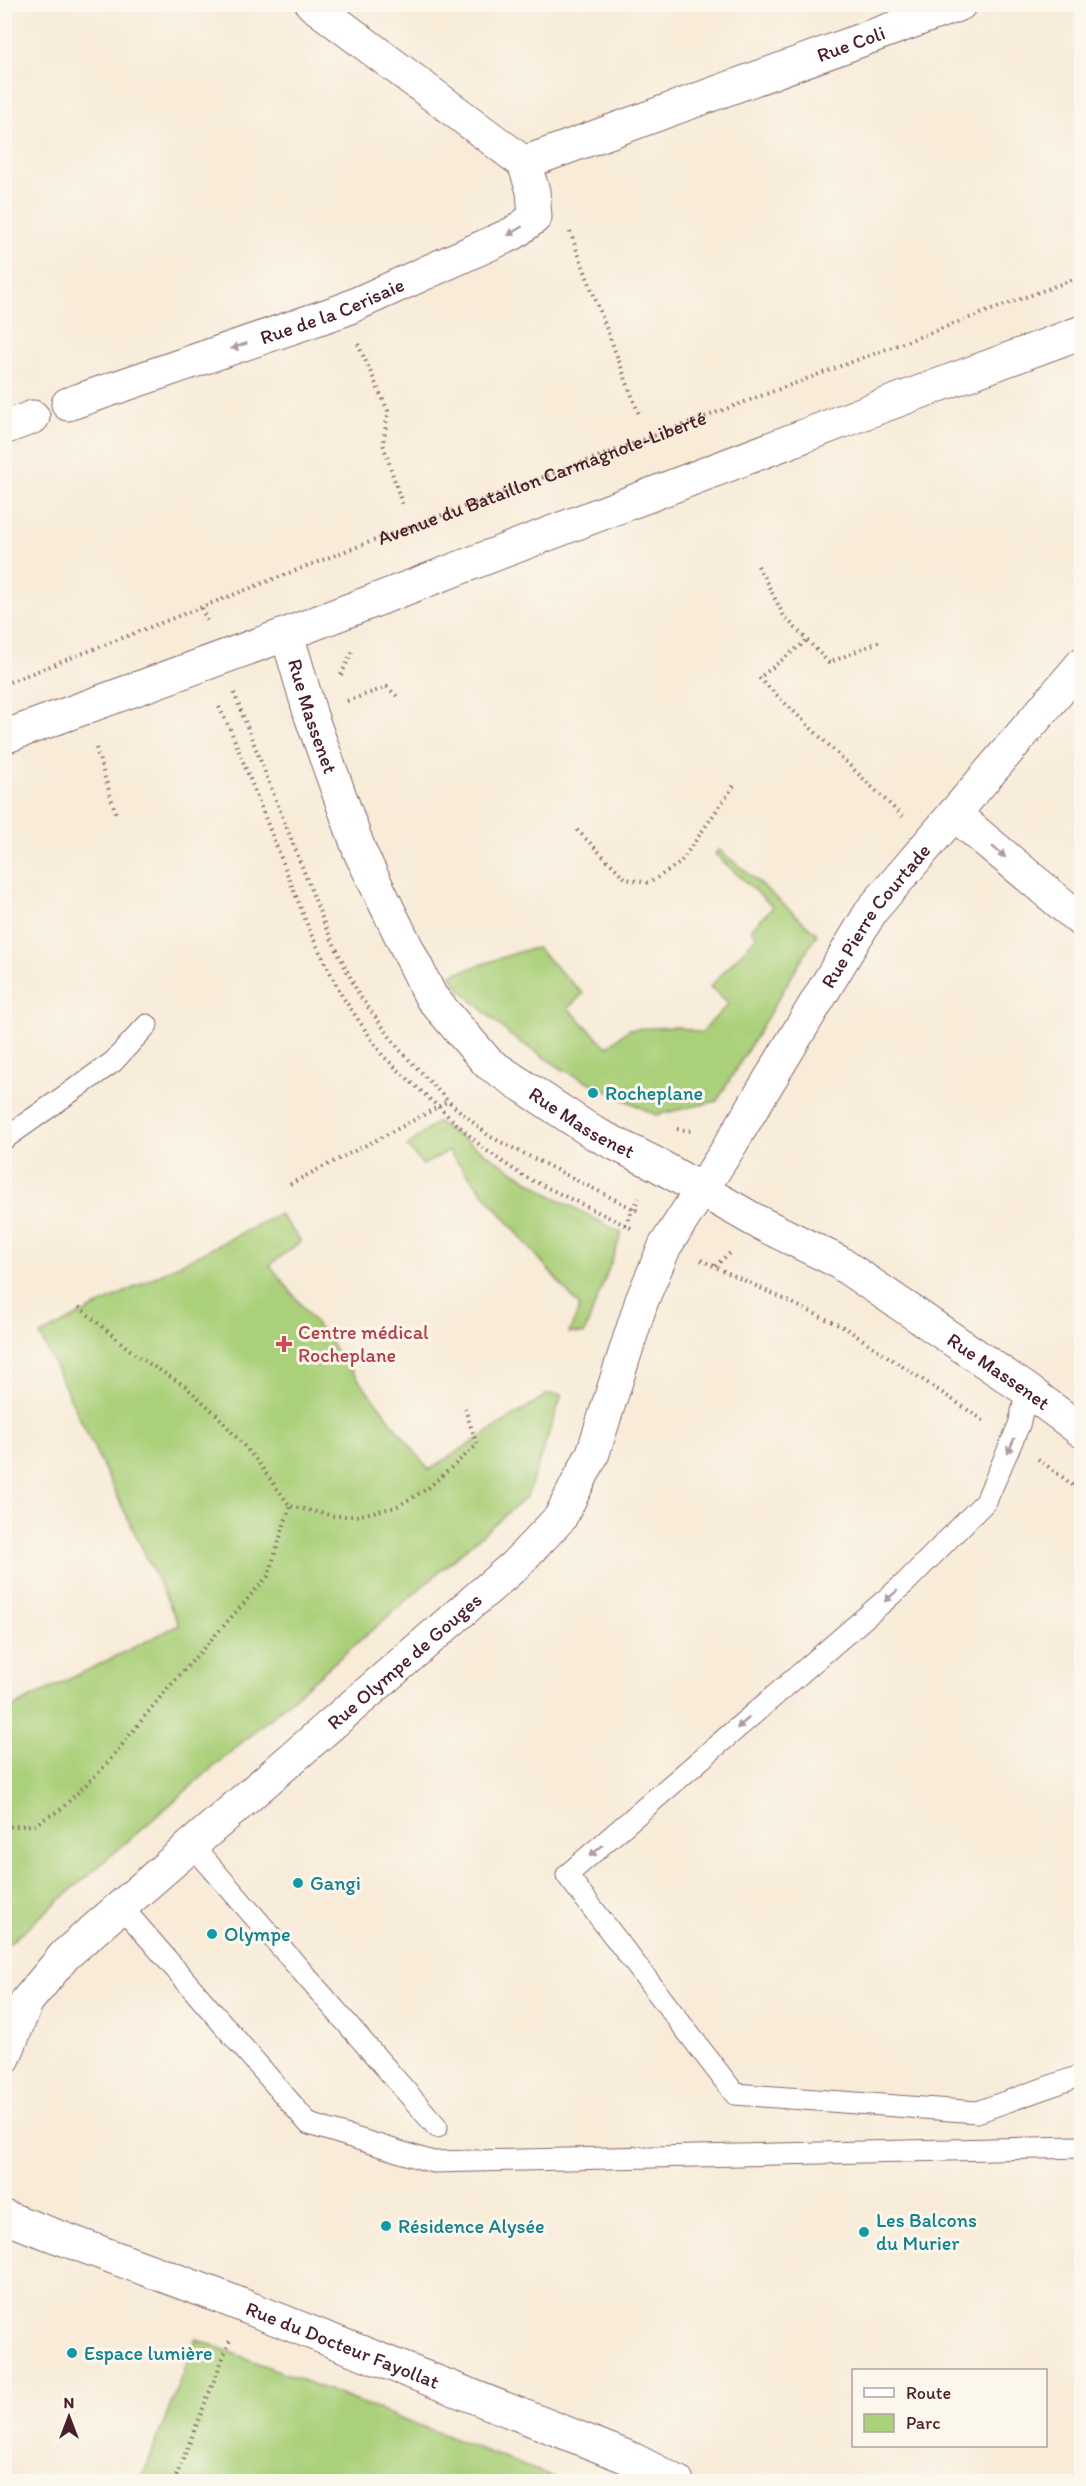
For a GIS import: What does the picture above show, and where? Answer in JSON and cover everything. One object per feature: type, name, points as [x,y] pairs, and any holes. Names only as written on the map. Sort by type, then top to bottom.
[{"type":"street","points":[[312,4],[524,163],[533,191],[535,218]]},
{"type":"street","name":"Rue Coli","points":[[524,163],[960,4]]},
{"type":"street","name":"Rue de la Cerisaie","points":[[68,404],[343,310],[514,233],[535,218]]},
{"type":"street","points":[[4,737],[287,634],[858,415],[1082,332]]},
{"type":"street","name":"Rue Massenet","points":[[287,634],[311,716],[360,852],[431,997],[488,1063],[594,1133],[837,1261],[1027,1389],[1082,1431]]},
{"type":"street","name":"Rue Pierre Courtade","points":[[701,1191],[872,910],[1082,664]]},
{"type":"street","points":[[954,814],[1082,921]]},
{"type":"street","name":"Rue Olympe de Gouges","points":[[4,2058],[27,2001],[65,1955],[514,1566],[560,1518],[593,1452],[646,1289],[674,1230],[701,1191]]},
{"type":"street","name":"Rue du Docteur Fayollat","points":[[4,2217],[244,2306],[632,2459],[677,2481]]},
{"type":"lane","points":[[4,1139],[113,1062],[147,1025]]},
{"type":"lane","points":[[1027,1389],[1019,1425],[986,1501],[905,1583],[567,1875],[735,2094],[977,2112],[1082,2075]]},
{"type":"lane","points":[[192,1845],[437,2127]]},
{"type":"lane","points":[[121,1906],[309,2124],[433,2162],[1079,2147]]},
{"type":"path","points":[[535,218],[568,228],[640,417]]},
{"type":"path","name":"Avenue du Bataillon Carmagnole-Liberté","points":[[4,684],[376,540],[1082,276]]},
{"type":"path","points":[[343,310],[388,411],[383,444],[403,507]]},
{"type":"path","points":[[759,566],[784,616],[829,663],[880,641]]},
{"type":"path","points":[[806,641],[759,678],[929,843]]},
{"type":"path","points":[[340,680],[346,661],[357,644]]},
{"type":"path","points":[[351,699],[387,687],[400,699]]},
{"type":"path","points":[[96,748],[116,814]]},
{"type":"path","points":[[577,830],[626,879],[649,884],[680,863],[735,784]]},
{"type":"path","points":[[290,1184],[376,1138],[426,1115],[448,1101]]},
{"type":"path","points":[[79,1307],[137,1356],[185,1386],[216,1414],[257,1461],[290,1506],[334,1516],[356,1516],[396,1507],[427,1489],[477,1445],[465,1409]]},
{"type":"path","points":[[4,1827],[34,1825],[60,1810],[104,1767],[170,1687],[268,1576],[290,1506]]},
{"type":"path","points":[[174,2481],[244,2306]]},
{"type":"green space","points":[[719,850],[817,934],[717,1101],[656,1115],[564,1070],[511,1036],[462,991],[450,975],[537,948],[583,994],[568,1008],[607,1047],[629,1029],[678,1027],[701,1033],[729,1003],[710,987],[757,936],[751,929],[773,907],[715,854]]},
{"type":"green space","points":[[437,1122],[552,1196],[622,1233],[584,1334],[569,1333],[580,1307],[448,1151],[423,1165],[407,1146]]},
{"type":"green space","points":[[279,1214],[301,1241],[270,1265],[429,1470],[548,1394],[562,1395],[527,1496],[5,1947],[5,1711],[179,1625],[40,1335]]},
{"type":"green space","points":[[196,2339],[563,2481],[141,2481]]},
{"type":"place","name":"Rocheplane","points":[[593,1093]]},
{"type":"place","name":"Centre médical Rocheplane","points":[[284,1344]]},
{"type":"place","name":"Gangi","points":[[298,1883]]},
{"type":"place","name":"Olympe","points":[[212,1934]]},
{"type":"place","name":"Résidence Alysée","points":[[386,2226]]},
{"type":"place","name":"Les Balcons du Murier","points":[[864,2232]]},
{"type":"place","name":"Espace lumière","points":[[72,2353]]}]
